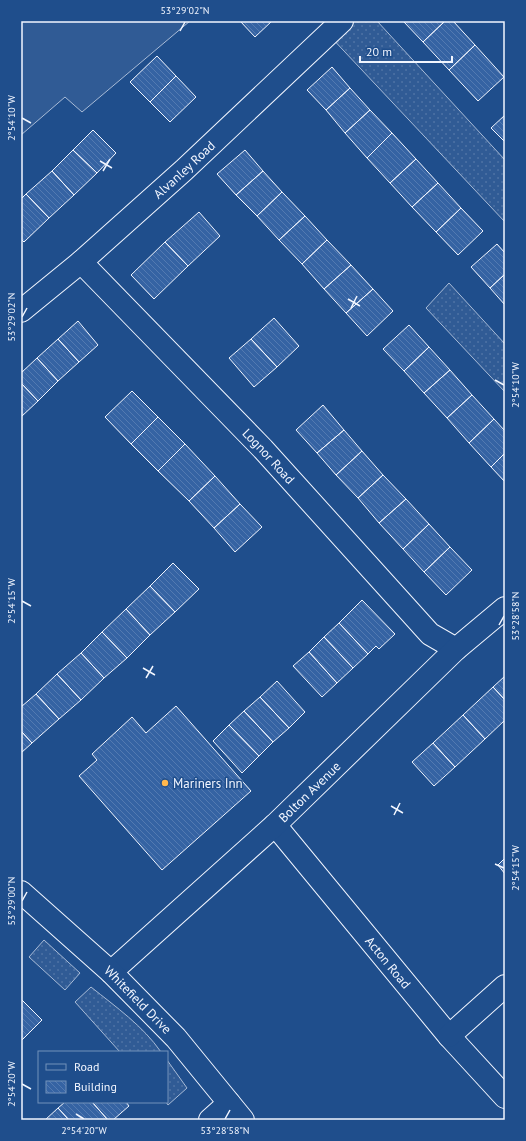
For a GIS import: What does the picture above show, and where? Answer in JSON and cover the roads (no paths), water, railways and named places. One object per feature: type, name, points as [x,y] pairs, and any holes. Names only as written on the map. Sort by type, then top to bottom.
[{"type":"street","name":"Alvanley Road","points":[[21,311],[81,262],[184,170],[342,21]]},
{"type":"street","name":"Lognor Road","points":[[81,262],[263,449],[430,634],[456,649]]},
{"type":"street","name":"Bolton Avenue","points":[[111,972],[275,825],[456,649],[505,608]]},
{"type":"street","name":"Acton Road","points":[[275,825],[449,1036],[505,1097]]},
{"type":"street","name":"Whitefield Drive","points":[[21,892],[111,972],[176,1038],[243,1120]]},
{"type":"street","points":[[449,1036],[505,986]]},
{"type":"street","points":[[210,1120],[229,1103]]},
{"type":"place","name":"Mariners Inn","points":[[165,783]]}]
